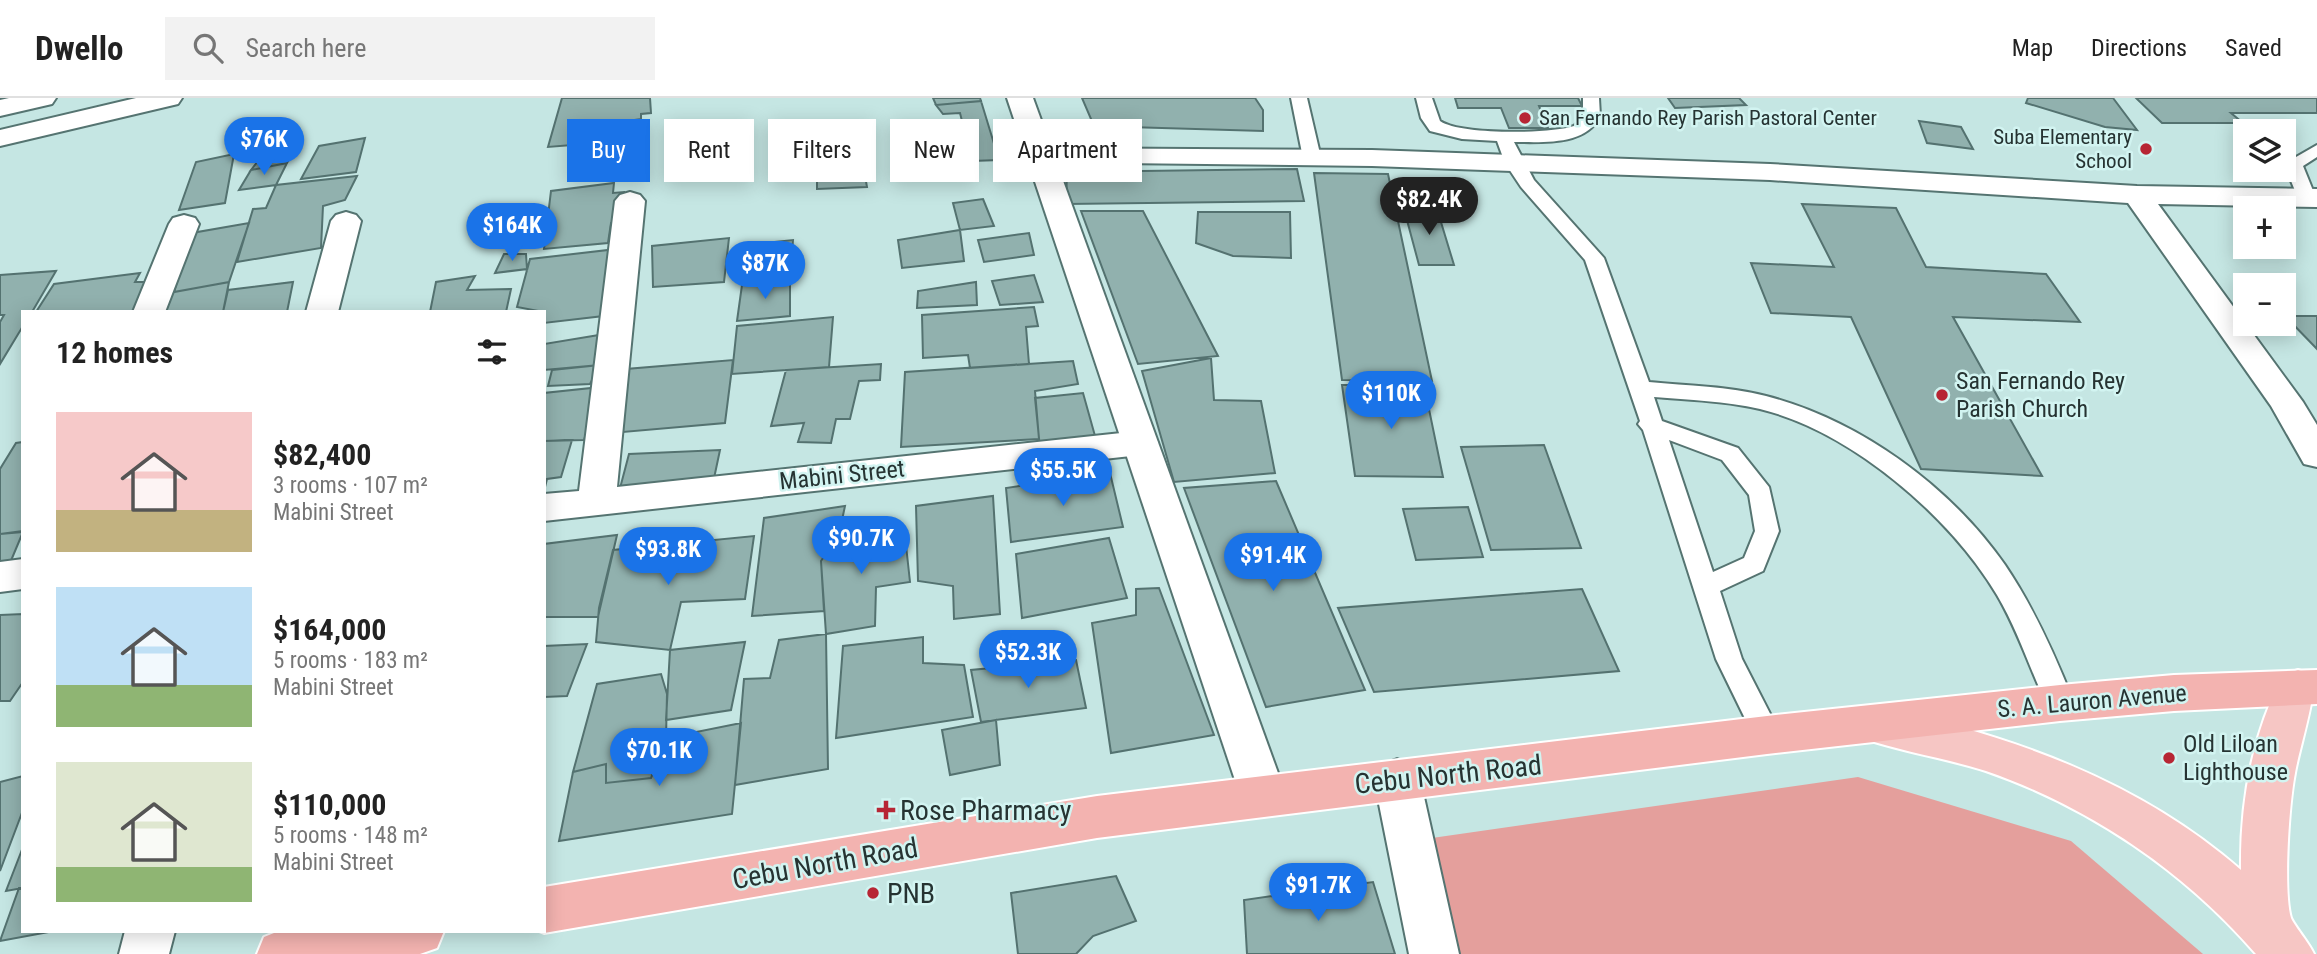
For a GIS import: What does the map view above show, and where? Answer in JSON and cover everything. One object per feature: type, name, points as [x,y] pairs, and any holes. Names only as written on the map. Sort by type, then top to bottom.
[{"type":"highway","name":"S. A. Lauron Avenue","points":[[1868,724],[2175,693],[2307,687]]},
{"type":"highway","name":"Cebu North Road","points":[[546,910],[1097,817],[1868,724]]},
{"type":"highway","points":[[282,954],[407,933]]},
{"type":"main road","points":[[2278,941],[2264,872],[2267,797],[2279,736],[2307,687]]},
{"type":"main road","name":"Cebu North Road","points":[[1868,724],[1982,750],[2082,789],[2159,835],[2195,862],[2278,941]]},
{"type":"street","points":[[0,107],[43,98]]},
{"type":"street","points":[[0,138],[169,98]]},
{"type":"street","points":[[1020,98],[1027,119]]},
{"type":"street","points":[[1142,157],[1312,158],[1770,172],[2137,195],[2312,198]]},
{"type":"street","points":[[1047,182],[1264,795]]},
{"type":"street","points":[[2137,195],[2286,402],[2317,454]]},
{"type":"street","points":[[597,501],[630,201]]},
{"type":"street","points":[[323,310],[346,221]]},
{"type":"street","points":[[150,310],[184,224]]},
{"type":"street","name":"Mabini Street","points":[[546,508],[1140,443]]},
{"type":"street","points":[[0,577],[21,574]]},
{"type":"street","points":[[1397,779],[1434,954]]},
{"type":"street","points":[[144,954],[149,933]]},
{"type":"lane","points":[[1299,98],[1312,158]]},
{"type":"lane","points":[[1424,98],[1431,122],[1438,129],[1449,134],[1503,135],[1557,135],[1579,131],[1591,118],[1594,106],[1591,98]]},
{"type":"lane","points":[[1503,135],[1514,163],[1527,183],[1594,258],[1640,388],[1649,424],[1729,659],[1767,735]]},
{"type":"lane","points":[[2312,198],[2293,164],[2317,150]]},
{"type":"lane","points":[[1640,388],[1761,402],[1808,417],[1848,438],[1909,479],[1982,553],[2036,642],[2060,703]]},
{"type":"lane","points":[[1649,424],[1730,454],[1761,493],[1767,531],[1754,565],[1705,587]]},
{"type":"shaded area","points":[[1858,777],[2071,841],[2203,954],[1460,954],[1432,838]]},
{"type":"building","points":[[562,98],[650,98],[651,113],[641,114],[641,119],[567,119],[567,145],[548,147]]},
{"type":"building","points":[[933,98],[980,98],[981,101],[936,105]]},
{"type":"building","points":[[1082,98],[1255,98],[1263,110],[1263,131],[1142,127],[1142,119],[1091,119]]},
{"type":"building","name":"San Fernando Rey Parish Pastoral Center","points":[[1455,98],[1578,98],[1582,106],[1539,106],[1548,128],[1509,128],[1501,108],[1458,108]]},
{"type":"building","points":[[1668,98],[1739,98],[1746,105],[1675,108]]},
{"type":"building","points":[[2028,98],[2113,98],[2137,130],[2105,127],[2026,103]]},
{"type":"building","points":[[2136,98],[2317,98],[2317,113],[2231,113],[2238,119],[2233,119],[2233,123],[2162,123]]},
{"type":"building","points":[[981,101],[993,140],[993,160],[979,161],[979,119],[962,119],[960,113],[943,114],[936,105]]},
{"type":"building","points":[[1919,121],[1961,127],[1973,149],[1927,143]]},
{"type":"building","points":[[365,138],[356,172],[301,179],[319,146]]},
{"type":"building","points":[[296,144],[287,163],[251,170],[268,148]]},
{"type":"building","points":[[234,154],[225,203],[179,210],[196,162]]},
{"type":"building","points":[[287,163],[276,185],[239,190],[251,170]]},
{"type":"building","points":[[1297,169],[1304,201],[1066,204],[1067,182],[1142,182],[1142,171]]},
{"type":"building","points":[[1314,173],[1388,174],[1432,381],[1342,380]]},
{"type":"building","points":[[357,176],[345,200],[323,206],[321,248],[237,262],[253,209],[266,208],[276,185]]},
{"type":"building","points":[[817,182],[866,182],[867,187],[817,189]]},
{"type":"building","points":[[614,183],[613,193],[624,192],[622,220],[611,223],[608,243],[544,249],[551,191]]},
{"type":"building","points":[[983,199],[994,226],[960,230],[953,203]]},
{"type":"building","name":"San Fernando Rey Parish Church","points":[[1802,204],[1896,208],[1926,267],[2046,274],[2080,322],[1953,317],[2042,476],[1921,469],[1851,317],[1771,313],[1751,263],[1834,267]]},
{"type":"building","points":[[1404,209],[1437,209],[1454,265],[1419,265]]},
{"type":"building","points":[[1081,211],[1143,211],[1218,356],[1138,364]]},
{"type":"building","points":[[1198,212],[1290,212],[1291,258],[1233,256],[1196,243]]},
{"type":"building","points":[[249,223],[229,282],[174,292],[192,233]]},
{"type":"building","points":[[960,230],[964,261],[902,268],[898,240]]},
{"type":"building","points":[[1029,233],[1034,255],[984,262],[978,240]]},
{"type":"building","points":[[729,238],[724,282],[653,287],[652,246]]},
{"type":"building","points":[[793,240],[790,281],[742,285],[744,245]]},
{"type":"building","points":[[617,249],[612,315],[546,323],[546,310],[517,307],[530,259]]},
{"type":"building","points":[[504,254],[526,254],[527,269],[495,273]]},
{"type":"building","points":[[56,271],[33,310],[21,310],[21,329],[0,364],[0,322],[4,315],[0,315],[0,275]]},
{"type":"building","points":[[140,273],[135,282],[149,282],[136,310],[37,310],[54,284]]},
{"type":"building","points":[[1034,275],[1043,302],[1000,305],[992,281]]},
{"type":"building","points":[[475,276],[467,290],[511,289],[506,310],[430,310],[436,282]]},
{"type":"building","points":[[790,281],[790,316],[737,321],[742,285]]},
{"type":"building","points":[[229,282],[223,310],[162,310],[169,293]]},
{"type":"building","points":[[293,282],[287,310],[223,310],[228,290]]},
{"type":"building","points":[[976,282],[977,305],[917,308],[918,291]]},
{"type":"building","points":[[1034,307],[1038,326],[1026,327],[1029,364],[970,368],[968,355],[923,358],[922,315]]},
{"type":"building","points":[[2296,316],[2317,316],[2317,349],[2296,327]]},
{"type":"building","points":[[833,317],[829,367],[732,374],[737,326]]},
{"type":"building","points":[[605,334],[600,365],[546,370],[546,344]]},
{"type":"building","points":[[1211,358],[1214,400],[1261,401],[1275,473],[1174,482],[1142,371]]},
{"type":"building","points":[[733,360],[725,423],[612,433],[626,369]]},
{"type":"building","points":[[1073,361],[1078,384],[1035,391],[1039,439],[901,447],[905,372]]},
{"type":"building","points":[[881,364],[880,380],[859,381],[850,419],[836,419],[831,443],[798,442],[804,423],[771,426],[786,370]]},
{"type":"building","points":[[600,365],[590,384],[548,386],[552,370]]},
{"type":"building","points":[[1342,385],[1424,385],[1443,477],[1355,476]]},
{"type":"building","points":[[601,387],[584,440],[546,441],[546,393]]},
{"type":"building","points":[[1083,393],[1097,443],[1040,448],[1035,398]]},
{"type":"building","points":[[572,440],[561,477],[547,479],[546,483],[546,441]]},
{"type":"building","points":[[21,442],[21,531],[0,534],[0,469],[16,443]]},
{"type":"building","points":[[1544,445],[1581,548],[1491,550],[1461,447]]},
{"type":"building","points":[[720,450],[713,483],[619,492],[629,454]]},
{"type":"building","points":[[1110,473],[1123,527],[1011,542],[1006,488]]},
{"type":"building","points":[[1276,481],[1365,690],[1266,707],[1184,488]]},
{"type":"building","points":[[993,496],[1000,614],[954,619],[953,586],[918,581],[916,506]]},
{"type":"building","points":[[845,506],[839,534],[821,561],[824,611],[752,616],[764,518]]},
{"type":"building","points":[[1468,507],[1483,557],[1416,560],[1403,509]]},
{"type":"building","points":[[904,527],[910,582],[876,587],[875,626],[826,634],[821,561],[839,534]]},
{"type":"building","points":[[21,532],[10,563],[0,564],[0,534]]},
{"type":"building","points":[[617,535],[598,617],[546,617],[546,544]]},
{"type":"building","points":[[754,536],[745,599],[681,602],[670,650],[596,642],[599,608],[613,550]]},
{"type":"building","points":[[1109,538],[1127,598],[1022,618],[1016,554]]},
{"type":"building","points":[[1159,588],[1214,735],[1111,753],[1092,623],[1136,615],[1136,589]]},
{"type":"building","points":[[1582,589],[1619,671],[1374,692],[1338,608]]},
{"type":"building","points":[[21,614],[21,685],[10,701],[0,701],[0,615]]},
{"type":"building","points":[[826,634],[828,769],[735,785],[744,679],[770,678],[779,640]]},
{"type":"building","points":[[923,637],[923,663],[964,665],[973,717],[836,738],[843,646]]},
{"type":"building","points":[[745,642],[731,710],[666,720],[670,650]]},
{"type":"building","points":[[587,644],[567,696],[546,697],[546,646]]},
{"type":"building","points":[[1076,660],[1086,708],[981,722],[971,670]]},
{"type":"building","points":[[661,674],[667,694],[666,738],[651,778],[606,783],[606,764],[573,772],[597,684]]},
{"type":"building","points":[[996,720],[1000,765],[950,775],[942,730]]},
{"type":"building","points":[[741,723],[732,814],[559,841],[573,772],[606,764],[606,783],[651,778],[666,738]]},
{"type":"building","points":[[21,777],[21,815],[0,871],[0,782]]},
{"type":"building","points":[[21,852],[21,888],[6,891]]},
{"type":"building","points":[[1116,876],[1136,921],[1093,936],[1076,954],[1018,954],[1011,893]]},
{"type":"building","points":[[1373,882],[1395,954],[1247,954],[1244,900]]},
{"type":"building","points":[[21,888],[21,933],[43,933],[0,941]]},
{"type":"place","name":"San Fernando Rey Parish Pastoral Center","points":[[1525,118]]},
{"type":"place","name":"Suba Elementary School","points":[[2146,149]]},
{"type":"place","name":"San Fernando Rey Parish Church","points":[[1942,395]]},
{"type":"place","name":"Old Liloan Lighthouse","points":[[2169,758]]},
{"type":"place","name":"Rose Pharmacy","points":[[886,810]]},
{"type":"place","name":"PNB","points":[[873,893]]}]
